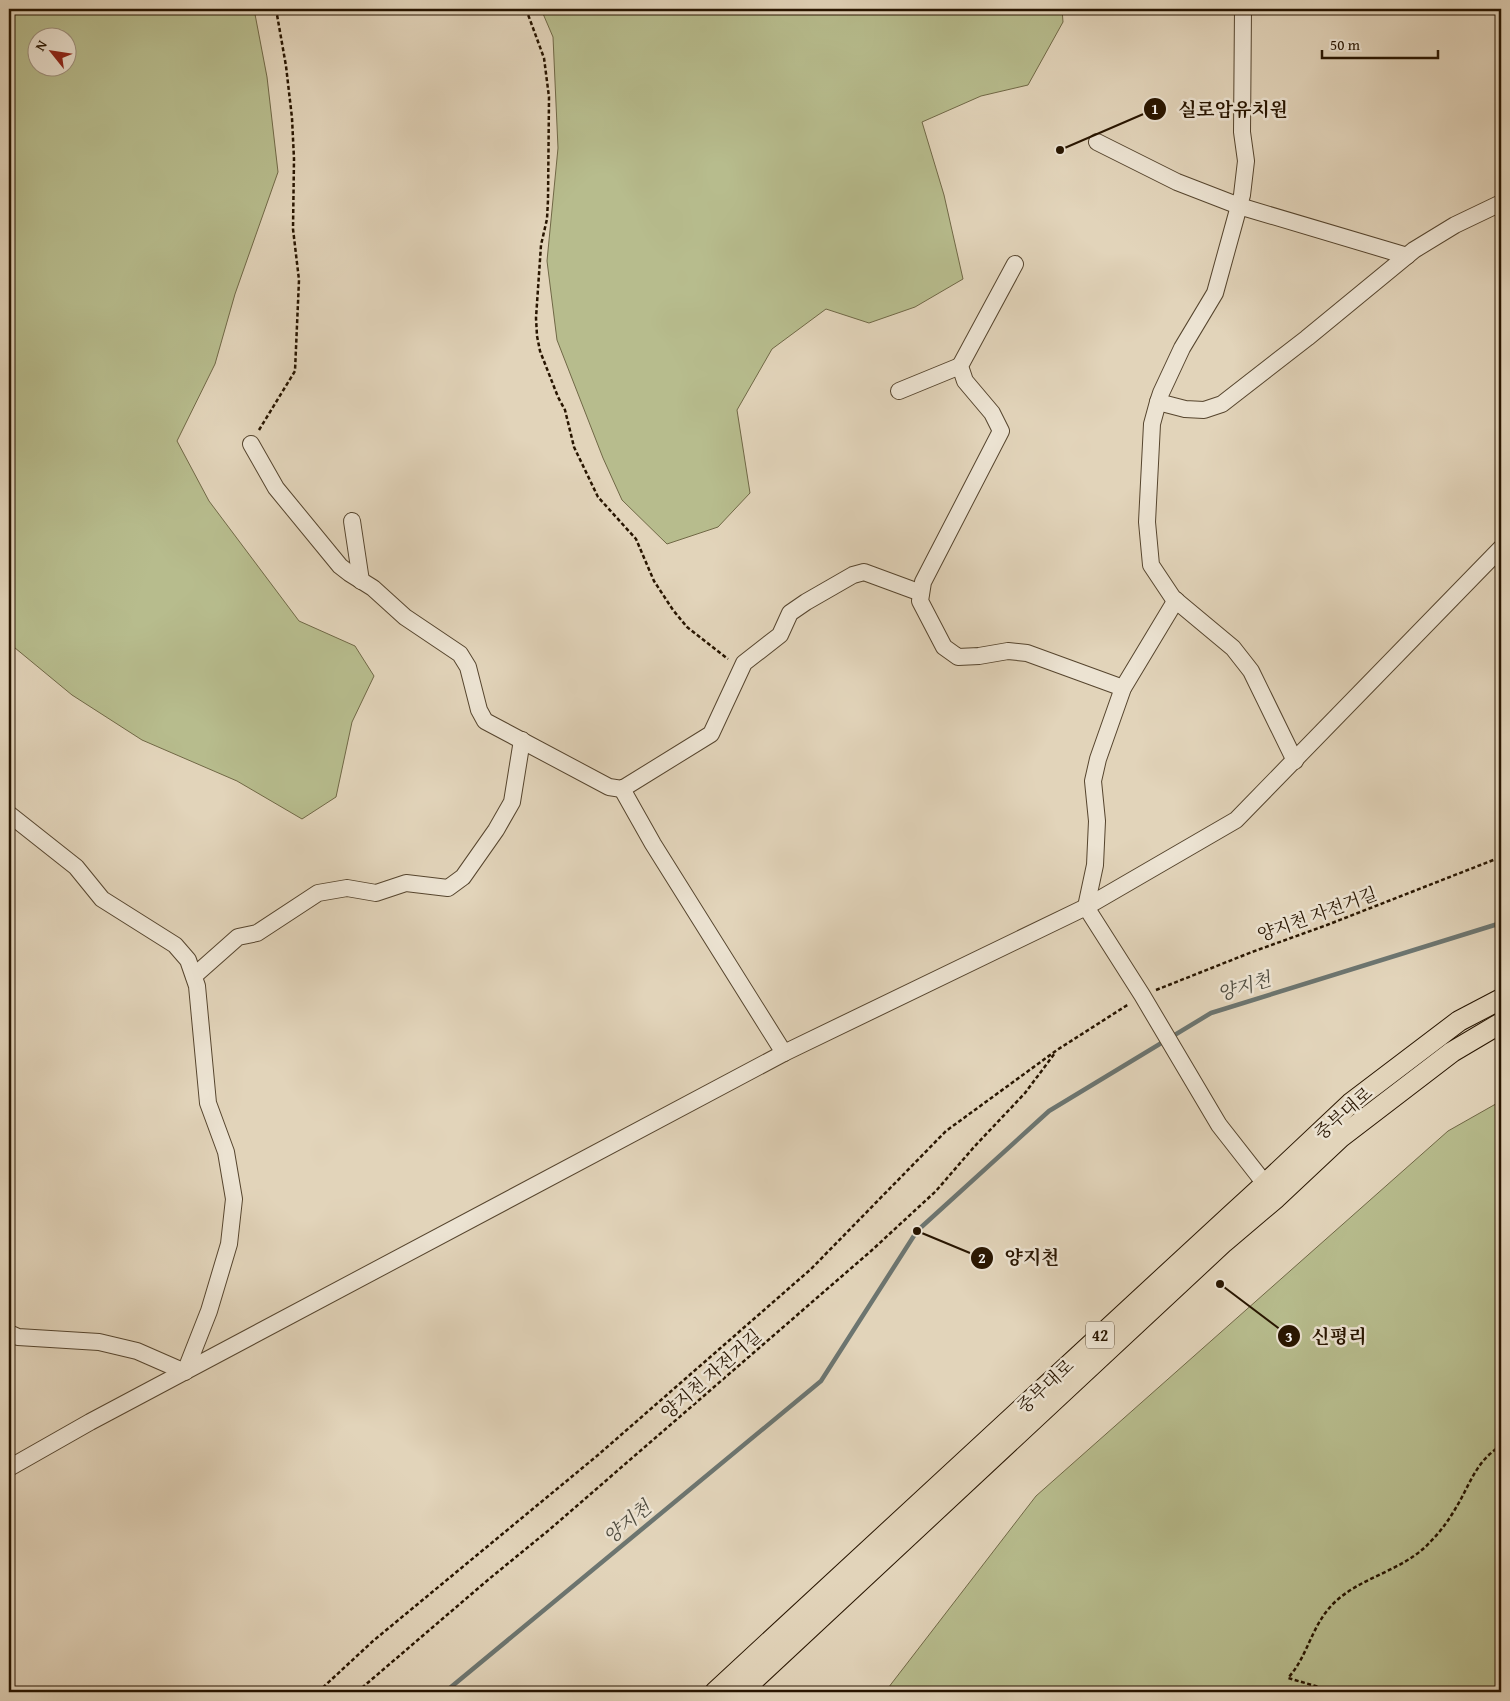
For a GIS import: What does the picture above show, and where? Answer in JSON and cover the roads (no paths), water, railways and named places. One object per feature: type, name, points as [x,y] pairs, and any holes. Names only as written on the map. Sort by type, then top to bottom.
[{"type":"main road","name":"중부대로","points":[[741,1692],[1224,1242],[1351,1103],[1459,1021],[1501,999]]},
{"type":"main road","name":"중부대로","points":[[715,1692],[1224,1221],[1270,1192],[1452,1052],[1501,1023]]},
{"type":"street","points":[[1244,9],[1242,132],[1246,161],[1239,206],[1215,293],[1182,348],[1158,402],[1152,424],[1147,522],[1151,565],[1176,600],[1233,648],[1251,671],[1295,761]]},
{"type":"street","points":[[1097,142],[1177,182],[1239,206],[1407,256]]},
{"type":"street","points":[[1158,402],[1186,409],[1204,410],[1222,404],[1307,338],[1407,256],[1455,225],[1501,203]]},
{"type":"street","points":[[899,391],[960,366],[1015,264]]},
{"type":"street","points":[[960,366],[965,381],[992,413],[1001,431],[923,582],[920,601],[944,647],[958,657],[1008,651],[1027,653],[1123,688]]},
{"type":"street","points":[[251,444],[276,488],[340,566],[373,588],[405,617],[460,654],[468,667],[479,710],[486,721],[609,788],[622,789],[711,734],[744,663],[780,636],[790,613],[853,575],[864,572],[921,593]]},
{"type":"street","points":[[352,521],[361,581]]},
{"type":"street","points":[[9,1468],[184,1372],[784,1053],[1086,907],[1236,820],[1501,548]]},
{"type":"street","points":[[1176,600],[1123,688],[1098,759],[1093,781],[1097,821],[1095,865],[1086,907],[1220,1125],[1270,1192]]},
{"type":"street","points":[[194,976],[238,937],[257,933],[318,892],[347,888],[376,893],[406,883],[448,888],[463,877],[496,830],[512,802],[522,740]]},
{"type":"street","points":[[622,789],[653,844],[784,1053]]},
{"type":"street","points":[[9,814],[76,866],[102,899],[175,945],[188,960],[198,986],[208,1103],[226,1152],[234,1199],[229,1244],[209,1311],[184,1372]]},
{"type":"street","points":[[9,1333],[18,1337],[99,1342],[137,1351],[184,1372]]},
{"type":"waterway","name":"양지천","points":[[445,1692],[821,1381],[917,1231],[1049,1111],[1211,1013],[1501,923]]},
{"type":"place","name":"실로암유치원","points":[[1060,150]]},
{"type":"place","name":"양지천","points":[[917,1231]]},
{"type":"place","name":"신평리","points":[[1220,1284]]}]
